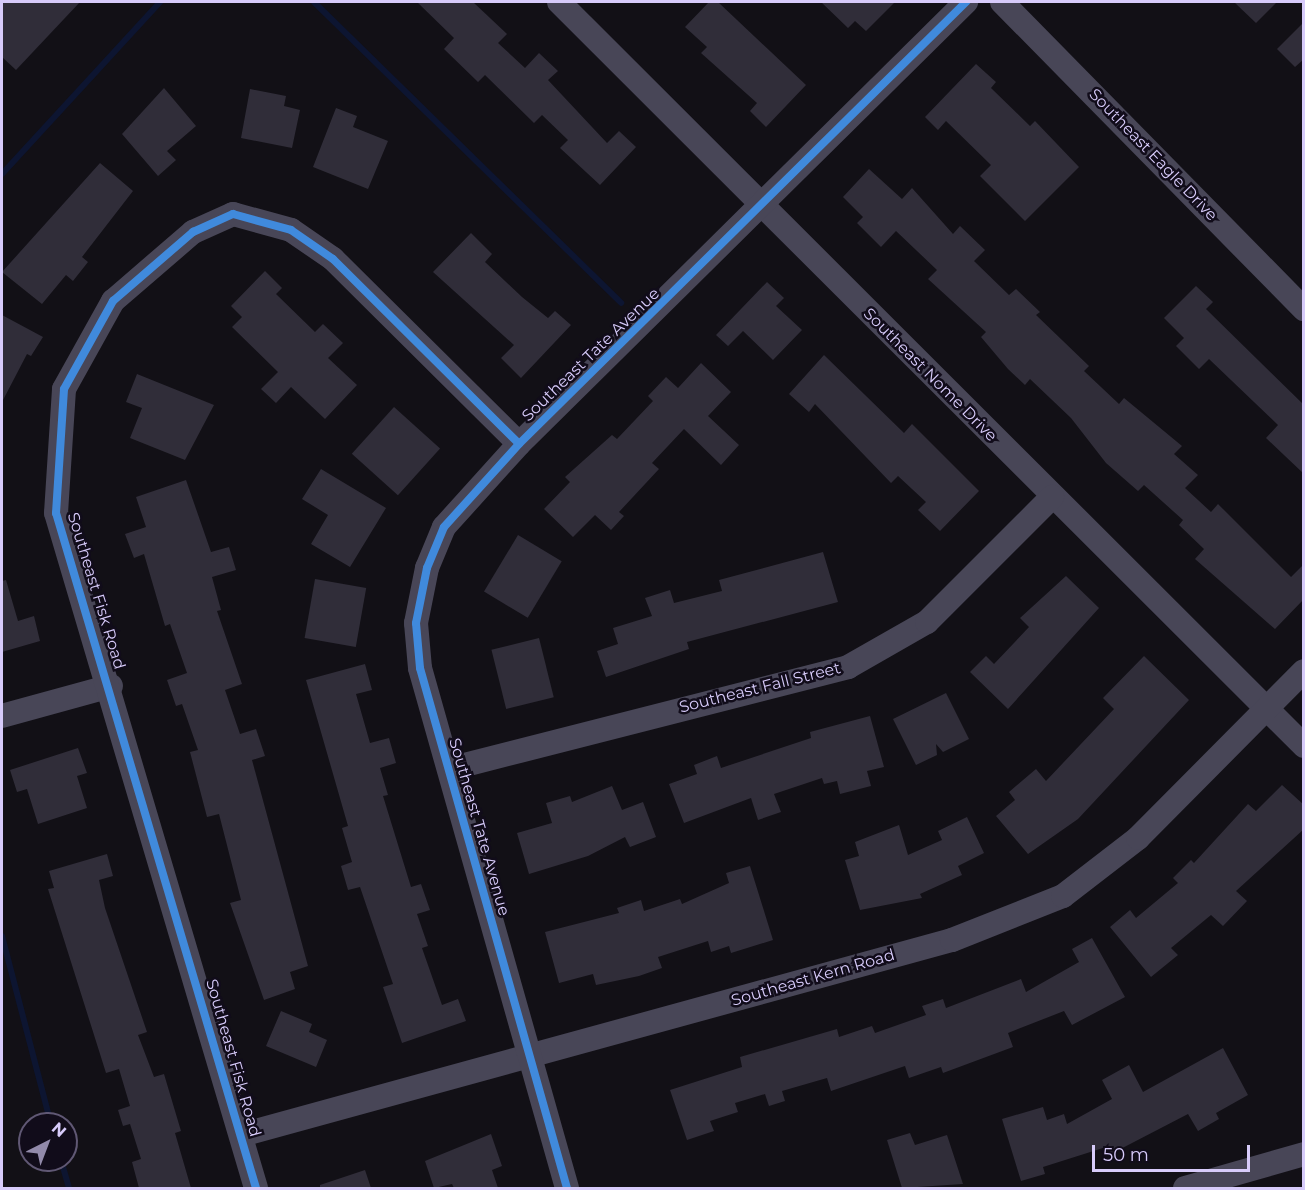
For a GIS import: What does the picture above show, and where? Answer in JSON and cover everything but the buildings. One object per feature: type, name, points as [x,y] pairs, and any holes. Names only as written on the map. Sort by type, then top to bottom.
[{"type":"street","name":"Southeast Nome Drive","points":[[559,2],[1052,497],[1304,746]]},
{"type":"street","name":"Southeast Tate Avenue","points":[[567,1188],[420,668],[417,623],[427,568],[444,527],[519,444],[763,206],[966,2]]},
{"type":"street","name":"Southeast Eagle Drive","points":[[1002,2],[1304,309]]},
{"type":"street","name":"Southeast Fisk Road","points":[[256,1188],[111,687],[56,513],[64,389],[112,301],[193,232],[233,214],[291,230],[333,259],[519,444]]},
{"type":"street","name":"Southeast Fall Street","points":[[449,769],[848,667],[927,622],[1052,497]]},
{"type":"street","name":"Southeast Kern Road","points":[[241,1135],[531,1060],[952,940],[1063,896],[1138,838],[1265,707],[1304,672]]},
{"type":"street","points":[[2,716],[111,687]]},
{"type":"street","points":[[1185,1188],[1304,1154]]},
{"type":"waterway","points":[[2,174],[160,2]]},
{"type":"waterway","points":[[314,2],[621,303]]},
{"type":"waterway","points":[[2,936],[48,1112]]},
{"type":"waterway","points":[[64,1172],[69,1188]]},
{"type":"cycle path","points":[[567,1188],[420,668],[416,623],[427,568],[444,527],[519,444],[966,2]]},
{"type":"cycle path","points":[[256,1188],[56,513],[64,389],[113,301],[193,232],[233,214],[291,230],[333,259],[519,444]]}]
